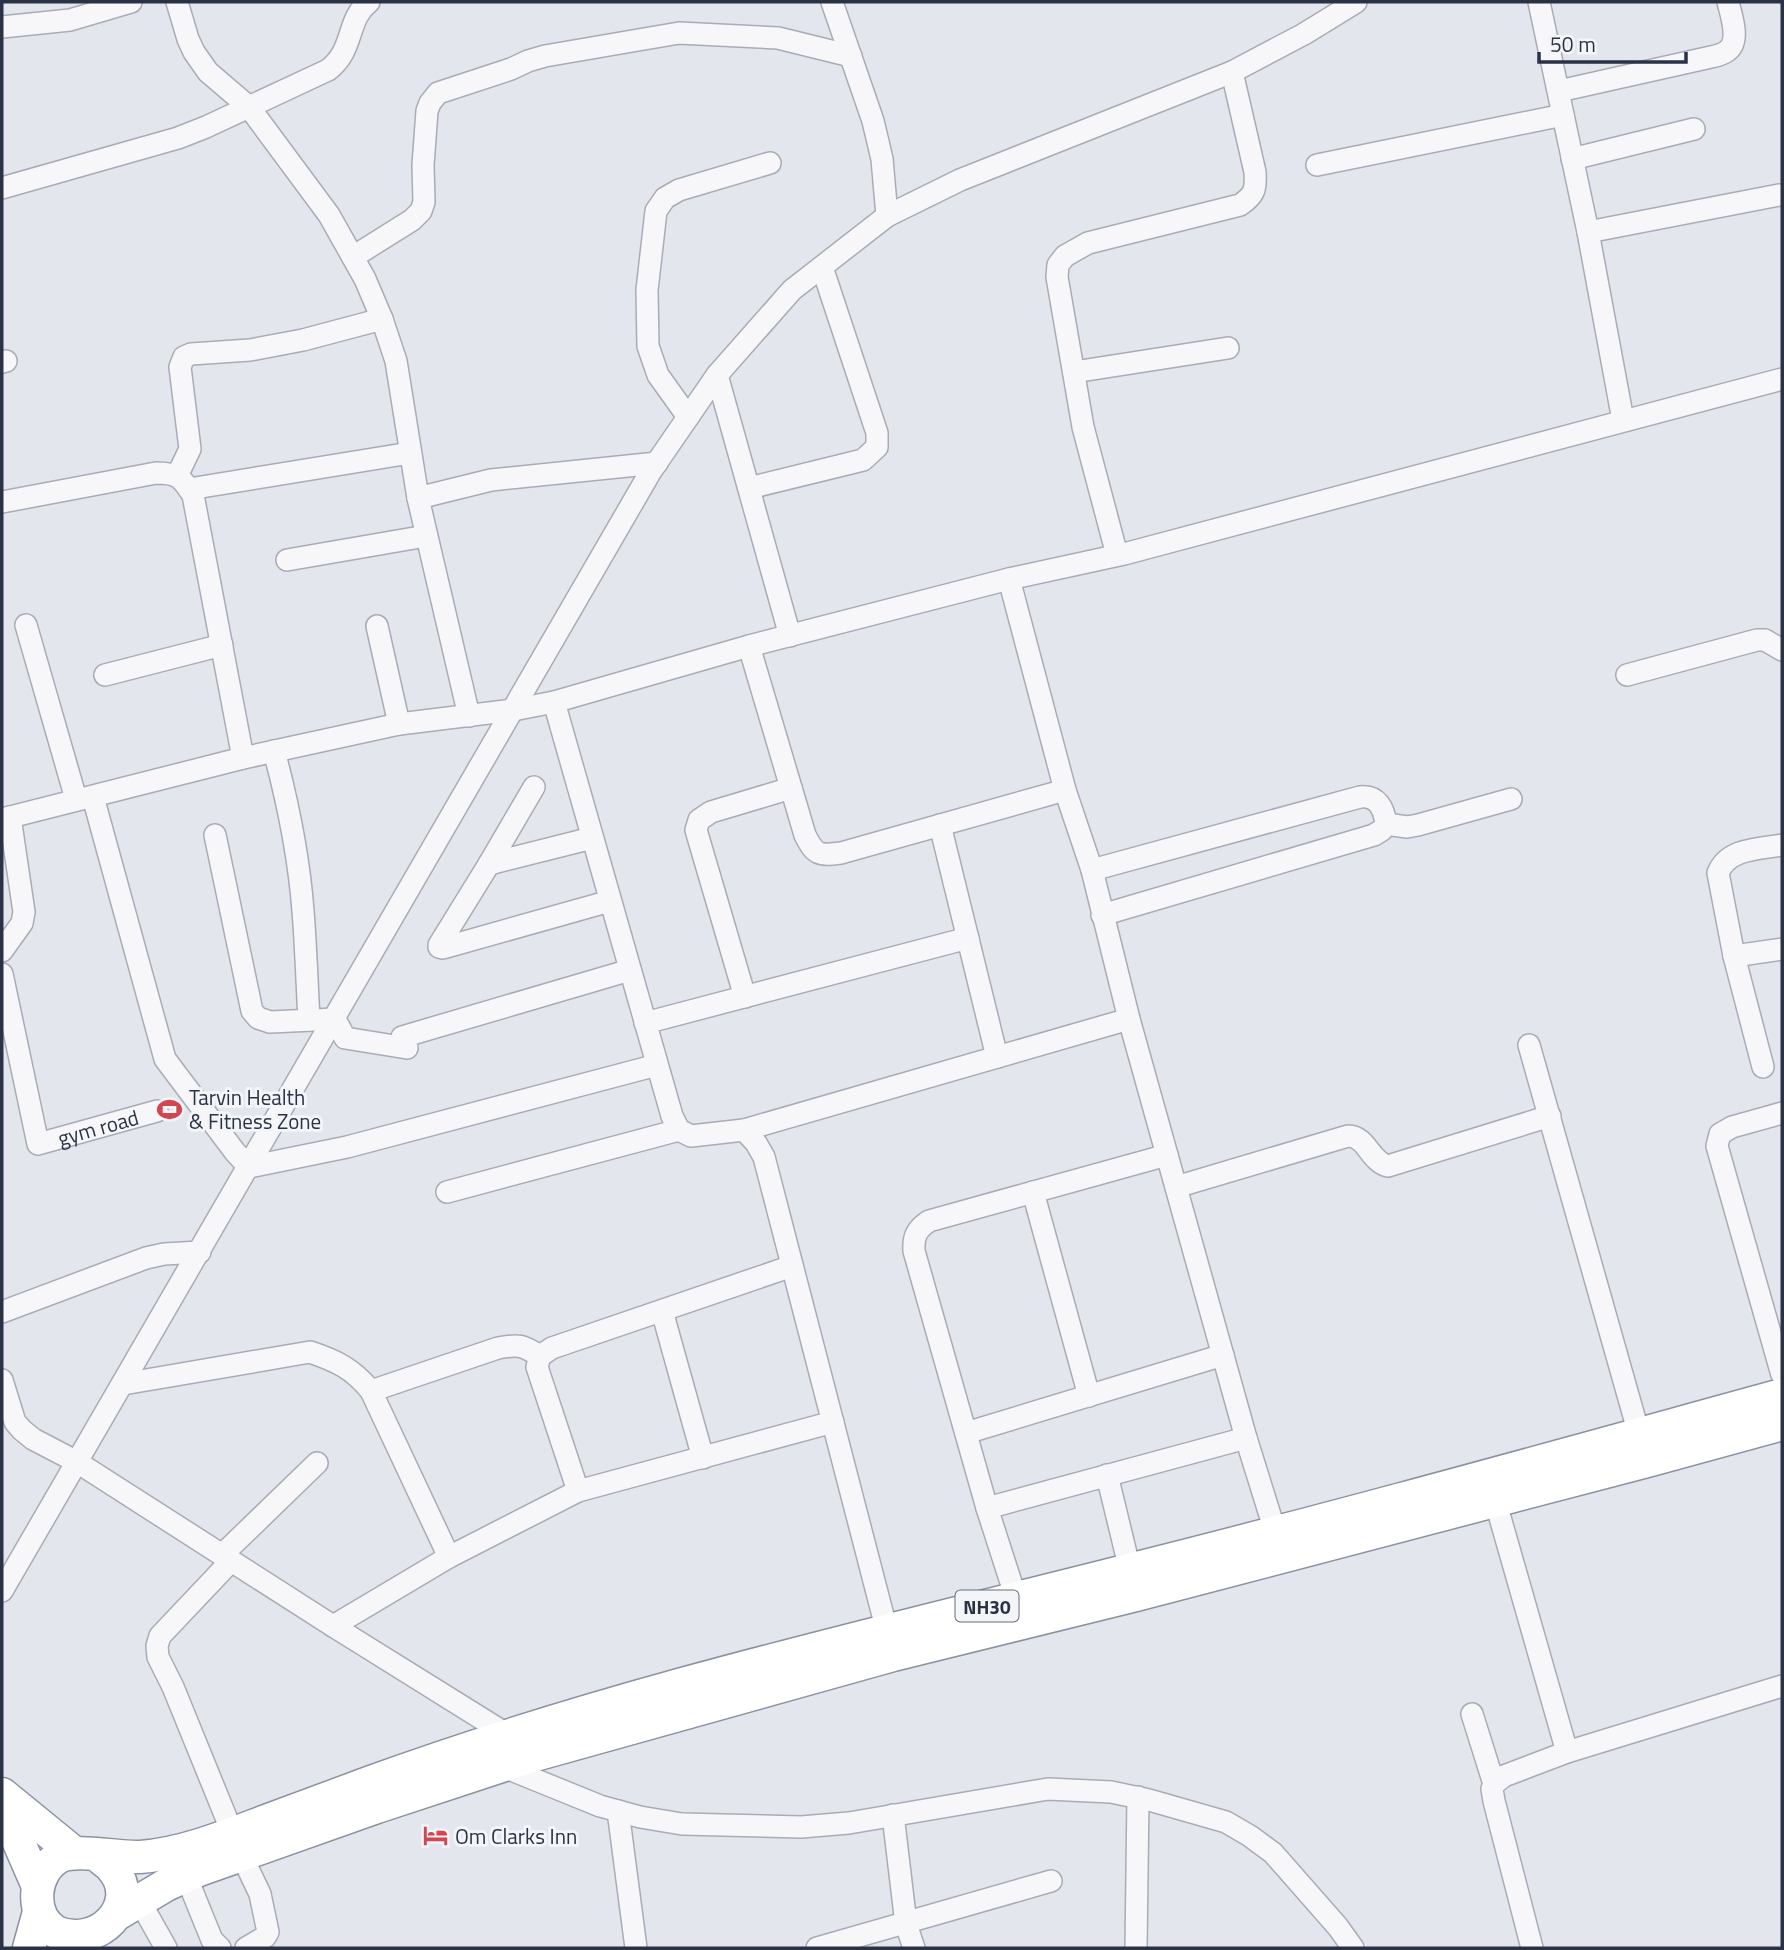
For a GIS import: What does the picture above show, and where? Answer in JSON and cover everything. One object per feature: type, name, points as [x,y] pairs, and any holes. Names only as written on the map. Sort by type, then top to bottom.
[{"type":"highway","name":"NH30","points":[[106,1930],[237,1844],[412,1767],[508,1735],[688,1684],[1130,1570],[1782,1395]]},
{"type":"highway","name":"NH30","points":[[85,1854],[138,1857],[237,1844],[499,1765],[893,1655],[1136,1595],[1782,1424]]},
{"type":"highway","points":[[2,1794],[85,1854],[114,1870],[122,1891],[106,1930],[72,1938],[58,1933],[47,1924],[2,1804]]},
{"type":"highway","points":[[29,1948],[44,1869],[57,1858],[85,1854]]},
{"type":"street","points":[[2,21],[2,27],[70,20],[131,2]]},
{"type":"street","points":[[177,2],[194,52],[208,72],[249,107],[330,215],[365,279],[382,319],[396,361],[418,498],[469,716]]},
{"type":"street","points":[[2,188],[178,138],[328,70],[345,51],[359,12],[369,2]]},
{"type":"street","points":[[2,1591],[657,463],[717,375],[792,290],[887,216],[960,180],[1232,72],[1304,34],[1356,2]]},
{"type":"street","points":[[1539,2],[1588,232],[1622,420]]},
{"type":"street","points":[[1559,91],[1727,52],[1735,36],[1728,2]]},
{"type":"street","points":[[836,3],[873,121],[882,159],[887,216]]},
{"type":"street","points":[[353,257],[412,220],[421,211],[424,202],[423,165],[427,111],[438,93],[545,56],[678,33],[778,38],[851,56]]},
{"type":"street","points":[[1117,555],[1083,427],[1057,277],[1058,265],[1065,256],[1088,243],[1240,205],[1249,199],[1256,188],[1255,172],[1232,72]]},
{"type":"street","points":[[1317,165],[1563,116]]},
{"type":"street","points":[[1572,159],[1694,130]]},
{"type":"street","points":[[688,417],[658,375],[648,346],[647,290],[656,211],[665,198],[679,190],[770,163]]},
{"type":"street","points":[[1588,232],[1779,195]]},
{"type":"street","points":[[749,488],[863,460],[877,447],[877,432],[822,267]]},
{"type":"street","points":[[183,483],[190,449],[180,367],[184,357],[191,354],[262,348],[382,319]]},
{"type":"street","points":[[1074,372],[1228,348]]},
{"type":"street","points":[[717,375],[790,636]]},
{"type":"street","points":[[2,951],[22,923],[24,912],[6,818],[243,758],[398,724],[513,710],[554,702],[749,646],[1009,579],[1117,555],[1782,379]]},
{"type":"street","points":[[183,483],[410,453]]},
{"type":"street","points":[[418,498],[491,480],[657,463]]},
{"type":"street","points":[[2,502],[156,473],[171,473],[183,483],[193,495],[243,758]]},
{"type":"street","points":[[287,560],[426,536]]},
{"type":"street","points":[[1009,579],[1065,790],[1091,870],[1129,1019],[1246,1437],[1275,1531]]},
{"type":"street","points":[[26,625],[84,798],[165,1059],[249,1167]]},
{"type":"street","points":[[377,626],[398,724]]},
{"type":"street","points":[[1626,675],[1757,640],[1765,640],[1782,650]]},
{"type":"street","points":[[105,676],[222,645]]},
{"type":"street","points":[[749,646],[805,835],[813,850],[823,856],[1065,790]]},
{"type":"street","points":[[554,702],[671,1116],[679,1130],[691,1136],[744,1130],[1129,1019]]},
{"type":"street","points":[[274,751],[298,865],[309,1020]]},
{"type":"street","points":[[534,787],[439,945],[440,949],[610,901]]},
{"type":"street","points":[[746,997],[696,830],[699,820],[711,812],[791,788]]},
{"type":"street","points":[[1091,870],[1360,797],[1371,797],[1378,802],[1385,814],[1386,824],[1374,835],[1102,915]]},
{"type":"street","points":[[1386,824],[1407,827],[1418,825],[1511,799]]},
{"type":"street","points":[[940,825],[997,1057]]},
{"type":"street","points":[[215,835],[252,1011],[258,1018],[270,1022],[335,1019]]},
{"type":"street","points":[[489,864],[592,838]]},
{"type":"street","points":[[1763,1067],[1734,956],[1718,873],[1724,861],[1733,855],[1782,845]]},
{"type":"street","points":[[645,1023],[968,938]]},
{"type":"street","points":[[1734,956],[1782,949]]},
{"type":"street","points":[[335,1019],[345,1038],[405,1043],[630,970]]},
{"type":"street","name":"gym road","points":[[2,974],[38,1143],[157,1111]]},
{"type":"street","points":[[1530,1045],[1639,1434]]},
{"type":"street","points":[[249,1167],[347,1147],[657,1065]]},
{"type":"street","points":[[1782,1113],[1732,1126],[1720,1134],[1717,1146],[1782,1375]]},
{"type":"street","points":[[1176,1187],[1348,1136],[1357,1138],[1379,1163],[1388,1166],[1549,1116]]},
{"type":"street","points":[[447,1192],[679,1130]]},
{"type":"street","points":[[744,1130],[764,1157],[887,1631]]},
{"type":"street","points":[[1016,1598],[987,1508],[914,1251],[916,1234],[920,1227],[929,1221],[1167,1155]]},
{"type":"street","points":[[1033,1192],[1089,1396]]},
{"type":"street","points":[[2,1312],[146,1258],[200,1252]]},
{"type":"street","points":[[578,1492],[537,1367],[540,1356],[552,1348],[792,1266]]},
{"type":"street","points":[[662,1311],[703,1458]]},
{"type":"street","points":[[371,1391],[498,1348],[523,1345],[540,1356]]},
{"type":"street","points":[[123,1384],[310,1352],[332,1359],[358,1376],[371,1391],[449,1557]]},
{"type":"street","points":[[966,1433],[1223,1355]]},
{"type":"street","points":[[2,1380],[15,1422],[33,1438],[77,1462],[508,1735]]},
{"type":"street","points":[[333,1626],[449,1557],[578,1492],[833,1422]]},
{"type":"street","points":[[987,1508],[1246,1437]]},
{"type":"street","points":[[246,1948],[265,1937],[268,1932],[260,1894],[158,1657],[157,1646],[160,1636],[227,1558],[317,1463]]},
{"type":"street","points":[[1107,1475],[1130,1570]]},
{"type":"street","points":[[1494,1500],[1567,1752]]},
{"type":"street","points":[[1532,1948],[1494,1801],[1494,1784],[1504,1776],[1567,1752],[1782,1685]]},
{"type":"street","points":[[1472,1714],[1494,1784]]},
{"type":"street","points":[[499,1765],[600,1806],[682,1824],[788,1826],[849,1823],[1048,1788],[1111,1791],[1226,1822],[1250,1836],[1273,1853],[1353,1948]]},
{"type":"street","points":[[1136,1948],[1138,1797]]},
{"type":"street","points":[[618,1811],[636,1948]]},
{"type":"street","points":[[893,1815],[906,1924],[914,1948]]},
{"type":"street","points":[[186,1876],[212,1941],[220,1948]]},
{"type":"street","points":[[817,1948],[1051,1881]]},
{"type":"street","points":[[106,1930],[166,1948]]},
{"type":"place","name":"Tarvin Health & Fitness Zone","points":[[169,1109]]},
{"type":"place","name":"Om Clarks Inn","points":[[435,1836]]}]
